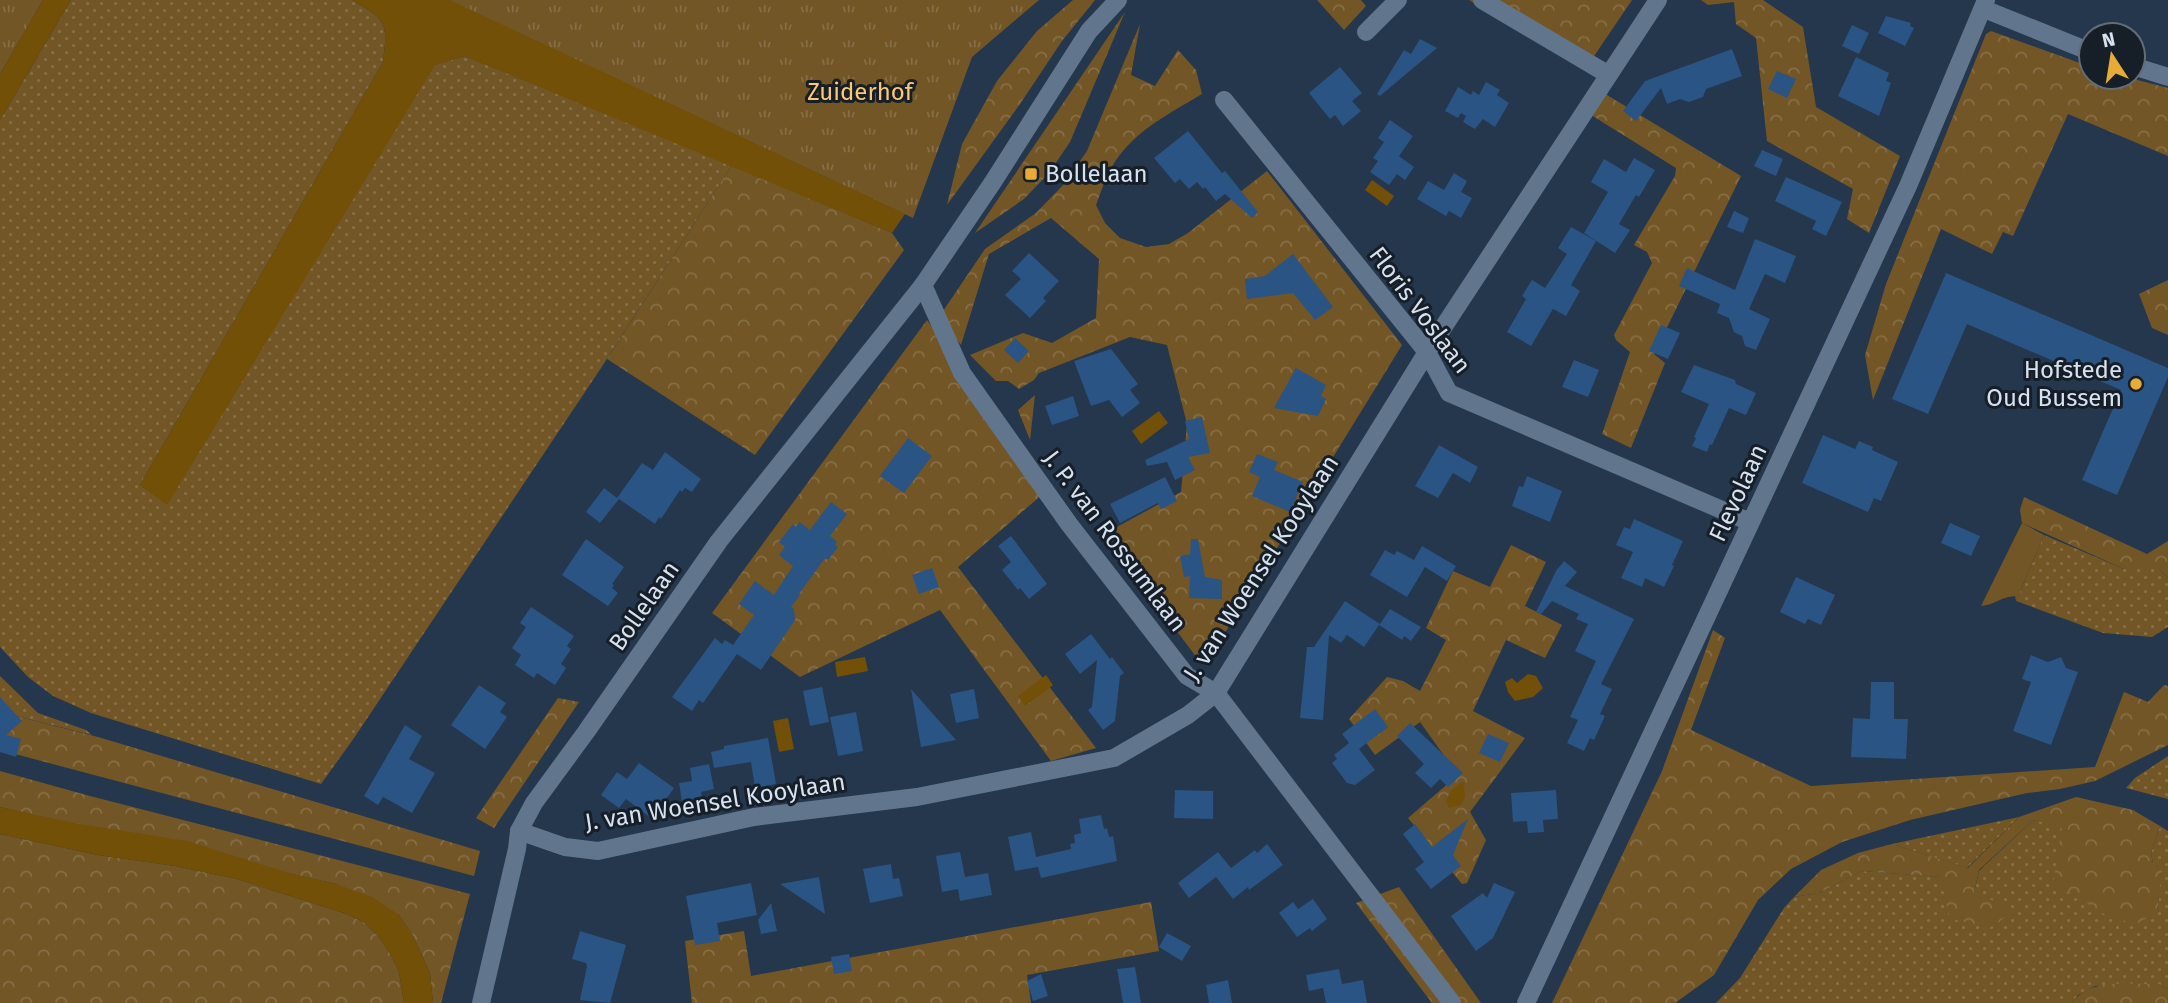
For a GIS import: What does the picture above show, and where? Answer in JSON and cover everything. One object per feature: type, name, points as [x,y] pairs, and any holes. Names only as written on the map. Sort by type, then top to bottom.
[{"type":"street","name":"Bollelaan","points":[[481,1003],[519,831],[534,803],[719,541],[923,285],[1090,31],[1118,0]]},
{"type":"street","points":[[1366,32],[1398,0]]},
{"type":"street","points":[[1482,0],[1609,75]]},
{"type":"street","name":"J. van Woensel Kooylaan","points":[[519,831],[565,847],[598,850],[754,817],[918,797],[1114,758],[1188,715],[1216,692],[1427,352],[1658,0]]},
{"type":"street","points":[[1985,4],[2077,46]]},
{"type":"street","name":"Flevolaan","points":[[1526,1003],[1909,186],[1985,4]]},
{"type":"street","points":[[2147,70],[2168,77]]},
{"type":"street","name":"Floris Voslaan","points":[[1224,100],[1427,352],[1450,393],[1750,522]]},
{"type":"street","name":"J. P. van Rossumlaan","points":[[923,285],[962,373],[1069,524],[1187,676],[1216,692],[1452,1003]]},
{"type":"green space","points":[[0,0],[43,0],[0,74]]},
{"type":"green space","points":[[71,0],[352,0],[379,18],[385,30],[383,62],[140,485],[167,504],[434,65],[465,56],[732,165],[601,368],[321,784],[91,713],[53,696],[28,677],[0,647],[0,120]]},
{"type":"green space","name":"Zuiderhof","points":[[448,0],[1039,0],[972,57],[913,218]]},
{"type":"green space","points":[[1073,0],[1095,0],[1062,41],[947,205],[962,144],[997,81],[1037,31]]},
{"type":"green space","points":[[1317,0],[1361,0],[1366,6],[1344,30]]},
{"type":"green space","points":[[1469,0],[1632,0],[1586,68]]},
{"type":"green space","points":[[1701,0],[1763,0],[1803,27],[1816,107],[1900,156],[1869,233],[1847,219],[1853,189],[1767,141],[1756,38],[1736,24],[1734,2],[1708,5]]},
{"type":"green space","points":[[1125,12],[1070,142],[1049,173],[1024,199],[975,233]]},
{"type":"green space","points":[[1140,24],[1131,75],[1155,86],[1178,50],[1196,70],[1202,94],[1147,129],[1119,156],[1108,173],[1096,205],[1105,223],[1120,238],[1146,247],[1169,244],[1188,233],[1267,171],[1402,345],[1207,662],[1197,658],[1104,534],[1181,492],[1187,424],[1167,345],[1130,337],[1039,373],[1034,380],[1019,389],[1008,381],[996,381],[970,355],[1023,333],[1052,343],[1096,318],[1099,259],[1051,218],[989,254],[961,345],[939,317],[985,249],[1036,213],[1064,184],[1087,151]]},
{"type":"green space","points":[[1991,31],[2077,62],[2077,91],[2147,91],[2147,82],[2168,88],[2168,156],[2068,114],[2013,236],[2003,232],[1992,254],[1941,229],[1873,400],[1865,355],[1886,284],[1986,34]]},
{"type":"green space","points":[[1602,92],[1741,176],[1654,354],[1665,363],[1631,448],[1602,434],[1630,352],[1614,335],[1652,263],[1647,252],[1634,245],[1675,176],[1676,168],[1588,113]]},
{"type":"green space","points":[[732,165],[892,233],[904,250],[755,455],[607,359]]},
{"type":"green space","points":[[2168,280],[2168,335],[2152,328],[2139,294]]},
{"type":"green space","points":[[927,320],[1051,487],[958,567],[1096,748],[1051,761],[940,610],[800,677],[712,613]]},
{"type":"green space","points":[[1035,395],[1030,440],[1018,410]]},
{"type":"green space","points":[[2024,497],[2147,554],[2168,541],[2168,578],[2159,569],[2124,569],[2022,523],[2020,510]]},
{"type":"green space","points":[[2022,523],[2044,535],[2016,601],[2015,596],[1981,606]]},
{"type":"green space","points":[[2044,535],[2124,569],[2159,569],[2168,578],[2168,627],[2152,637],[2103,633],[2016,601]]},
{"type":"green space","points":[[1511,545],[1546,562],[1525,606],[1562,625],[1545,658],[1506,640],[1473,711],[1525,738],[1470,812],[1486,840],[1467,883],[1462,884],[1408,818],[1458,775],[1420,722],[1375,755],[1349,719],[1387,677],[1403,681],[1420,691],[1446,640],[1426,628],[1453,571],[1490,587]]},
{"type":"green space","points":[[1713,630],[1725,638],[1691,730],[1811,786],[2095,767],[2124,692],[2148,702],[2164,685],[2168,686],[2168,745],[2095,781],[2027,793],[1910,820],[1842,842],[1791,869],[1758,900],[1714,975],[1675,1003],[1552,1003],[1662,771]]},
{"type":"green space","points":[[0,676],[38,713],[86,730],[92,735],[0,712]]},
{"type":"green space","points":[[558,698],[579,702],[494,828],[476,818]]},
{"type":"green space","points":[[0,712],[98,737],[480,851],[474,876],[0,750]]},
{"type":"green space","points":[[2168,756],[2168,799],[2126,788],[2135,778]]},
{"type":"green space","points":[[0,771],[470,894],[441,1003],[433,1003],[430,973],[413,936],[399,915],[336,884],[0,807]]},
{"type":"green space","points":[[2076,797],[2133,810],[2160,826],[2151,853],[2153,864],[2162,869],[2157,913],[2136,924],[2109,917],[2053,883],[2062,826],[2033,820],[1979,870],[1974,893],[2016,910],[1991,927],[1950,919],[1940,877],[1862,871],[1819,893],[1794,897],[1821,870],[1858,853],[1892,844],[1968,868],[2019,817]]},
{"type":"green space","points":[[2019,817],[1967,868],[1892,844]]},
{"type":"green space","points":[[2033,820],[2062,825],[2157,912],[2159,894],[2151,853],[2160,826],[2168,831],[2168,989],[2158,984],[2095,986],[2078,995],[2072,1003],[1716,1003],[1740,978],[1784,908],[1794,897],[1819,893],[1862,871],[1941,877],[1974,893],[1979,871]]},
{"type":"green space","points":[[0,834],[98,855],[175,866],[237,879],[347,914],[365,923],[391,955],[399,972],[404,1003],[0,1003]]},
{"type":"green space","points":[[1399,887],[1481,1003],[1432,1003],[1356,903]]},
{"type":"green space","points":[[1151,902],[1159,951],[1027,975],[1031,1003],[692,1003],[685,941],[744,931],[751,976]]},
{"type":"green space","points":[[2158,984],[2168,989],[2168,1003],[2072,1003],[2089,989],[2100,986]]},
{"type":"shaded area","points":[[43,0],[71,0],[0,120],[0,74]]},
{"type":"shaded area","points":[[352,0],[450,0],[905,214],[892,233],[465,56],[435,65],[167,505],[140,485],[383,62],[385,30],[382,23],[372,12]]},
{"type":"shaded area","points":[[1372,180],[1394,196],[1387,206],[1365,190]]},
{"type":"shaded area","points":[[1159,411],[1168,423],[1141,444],[1132,431]]},
{"type":"shaded area","points":[[865,657],[868,671],[837,677],[835,662]]},
{"type":"shaded area","points":[[1528,674],[1536,676],[1543,688],[1533,697],[1515,701],[1505,682],[1512,678],[1517,683]]},
{"type":"shaded area","points":[[1046,675],[1053,685],[1025,706],[1018,696]]},
{"type":"shaded area","points":[[788,718],[794,749],[779,752],[773,721]]},
{"type":"shaded area","points":[[1464,782],[1465,797],[1461,805],[1449,808],[1446,801],[1449,795],[1455,787]]},
{"type":"shaded area","points":[[0,807],[74,823],[187,841],[372,897],[399,915],[413,936],[430,973],[433,1003],[404,1003],[399,972],[391,955],[365,923],[347,914],[237,879],[175,866],[98,855],[0,834]]},
{"type":"building","points":[[1886,16],[1911,23],[1910,26],[1914,28],[1905,46],[1878,33]]},
{"type":"building","points":[[1852,25],[1869,33],[1859,54],[1842,46]]},
{"type":"building","points":[[1420,39],[1437,48],[1380,96],[1377,94],[1404,50],[1411,54]]},
{"type":"building","points":[[1732,49],[1742,76],[1706,89],[1703,97],[1689,102],[1680,99],[1667,104],[1661,88],[1636,121],[1623,111],[1645,81]]},
{"type":"building","points":[[1856,57],[1889,73],[1886,81],[1891,83],[1879,116],[1838,96]]},
{"type":"building","points":[[1340,67],[1362,93],[1352,101],[1361,111],[1343,126],[1335,115],[1330,119],[1309,93]]},
{"type":"building","points":[[1777,71],[1796,79],[1787,98],[1768,89]]},
{"type":"building","points":[[1486,82],[1500,90],[1497,95],[1509,103],[1495,127],[1483,119],[1475,129],[1463,122],[1466,116],[1461,113],[1458,118],[1445,111],[1458,87],[1471,95],[1473,91],[1479,95]]},
{"type":"building","points":[[1390,120],[1413,136],[1399,156],[1414,167],[1405,180],[1397,174],[1389,185],[1370,172],[1378,161],[1373,158],[1384,142],[1378,138]]},
{"type":"building","points":[[1188,131],[1258,212],[1252,218],[1225,194],[1216,201],[1205,187],[1203,189],[1197,182],[1189,189],[1180,179],[1175,183],[1154,158]]},
{"type":"building","points":[[1762,150],[1783,159],[1776,176],[1754,166]]},
{"type":"building","points":[[1634,158],[1655,170],[1619,224],[1630,230],[1615,253],[1584,233],[1608,192],[1591,182],[1604,159],[1626,172]]},
{"type":"building","points":[[1454,173],[1467,181],[1461,192],[1472,198],[1461,218],[1449,211],[1446,216],[1417,199],[1428,181],[1444,190]]},
{"type":"building","points":[[1786,177],[1842,202],[1826,236],[1812,229],[1816,221],[1775,201]]},
{"type":"building","points":[[1734,211],[1749,218],[1743,233],[1727,227]]},
{"type":"building","points":[[1571,227],[1596,241],[1571,285],[1580,291],[1566,316],[1553,309],[1531,346],[1507,332],[1526,299],[1522,296],[1532,280],[1545,288],[1567,254],[1558,248]]},
{"type":"building","points":[[1755,239],[1796,256],[1785,283],[1765,274],[1749,309],[1770,319],[1756,350],[1745,346],[1742,336],[1734,332],[1729,318],[1717,313],[1720,304],[1679,286],[1687,268],[1735,290]]},
{"type":"building","points":[[1029,253],[1059,281],[1043,298],[1046,301],[1030,318],[1005,295],[1021,279],[1012,271]]},
{"type":"building","points":[[1293,254],[1333,307],[1315,320],[1293,293],[1247,299],[1245,279],[1265,276]]},
{"type":"building","name":"Hofstede Oud Bussem","points":[[1946,273],[2168,368],[2168,377],[2117,495],[2082,480],[2121,390],[1967,324],[1928,414],[1892,399]]},
{"type":"building","points":[[1661,325],[1680,333],[1668,359],[1649,351]]},
{"type":"building","points":[[1015,338],[1029,351],[1018,363],[1004,350]]},
{"type":"building","points":[[1111,349],[1138,384],[1130,390],[1140,403],[1122,417],[1109,400],[1091,406],[1074,361]]},
{"type":"building","points":[[1574,360],[1599,370],[1588,397],[1562,387]]},
{"type":"building","points":[[1694,365],[1735,380],[1736,384],[1756,393],[1746,415],[1729,408],[1707,452],[1692,446],[1709,404],[1681,392]]},
{"type":"building","points":[[1296,368],[1326,385],[1321,396],[1326,399],[1318,416],[1274,408]]},
{"type":"building","points":[[1073,396],[1079,416],[1052,425],[1045,406]]},
{"type":"building","points":[[1202,417],[1210,453],[1188,457],[1195,470],[1175,480],[1167,462],[1147,466],[1145,460],[1189,439],[1185,421]]},
{"type":"building","points":[[1823,435],[1855,449],[1859,441],[1898,462],[1881,501],[1874,498],[1868,512],[1802,483]]},
{"type":"building","points":[[908,438],[932,456],[904,493],[880,476]]},
{"type":"building","points":[[1439,445],[1478,467],[1470,483],[1453,473],[1438,498],[1415,486]]},
{"type":"building","points":[[665,452],[701,479],[692,492],[685,488],[682,492],[680,490],[655,524],[619,499],[600,523],[586,512],[604,488],[617,498],[642,463],[653,470]]},
{"type":"building","points":[[1257,454],[1278,462],[1274,470],[1303,482],[1290,512],[1252,496],[1260,477],[1249,472]]},
{"type":"building","points":[[1527,476],[1562,491],[1550,522],[1512,506],[1519,486],[1523,487]]},
{"type":"building","points":[[1165,477],[1177,501],[1161,509],[1158,503],[1120,523],[1110,504]]},
{"type":"building","points":[[831,502],[847,514],[830,536],[837,542],[835,545],[838,547],[828,560],[825,558],[799,594],[791,607],[794,609],[795,620],[761,670],[737,654],[703,703],[699,700],[692,711],[672,697],[715,638],[722,644],[725,640],[733,645],[754,615],[739,604],[755,581],[774,595],[793,566],[779,555],[785,547],[779,542],[793,524],[796,527],[799,522],[810,530]]},
{"type":"building","points":[[1634,519],[1683,541],[1664,587],[1645,578],[1642,587],[1621,578],[1633,552],[1616,545],[1624,527],[1630,529]]},
{"type":"building","points":[[1950,523],[1980,536],[1971,556],[1941,543]]},
{"type":"building","points":[[1011,536],[1047,584],[1029,599],[1002,570],[1011,562],[998,546]]},
{"type":"building","points":[[586,539],[624,567],[612,584],[612,588],[618,593],[608,606],[562,575]]},
{"type":"building","points":[[1191,539],[1198,539],[1205,577],[1222,580],[1222,599],[1189,598],[1190,576],[1184,577],[1180,556],[1190,554]]},
{"type":"building","points":[[1422,546],[1456,566],[1447,581],[1425,567],[1407,597],[1370,575],[1385,550],[1394,555],[1397,551],[1414,560]]},
{"type":"building","points":[[1564,561],[1577,572],[1565,586],[1634,619],[1601,684],[1612,689],[1600,714],[1605,716],[1594,740],[1590,738],[1584,751],[1567,743],[1578,720],[1570,717],[1596,661],[1575,651],[1588,624],[1576,619],[1579,614],[1552,601],[1541,614],[1536,612],[1556,571]]},
{"type":"building","points":[[932,568],[939,587],[919,594],[912,575]]},
{"type":"building","points":[[1796,577],[1835,595],[1821,625],[1808,619],[1805,624],[1780,612]]},
{"type":"building","points":[[1345,601],[1380,624],[1390,609],[1421,627],[1411,641],[1404,636],[1402,640],[1379,625],[1364,647],[1347,635],[1341,643],[1329,635],[1323,720],[1300,718],[1307,647],[1314,647]]},
{"type":"building","points":[[531,607],[574,636],[567,646],[571,649],[561,664],[566,668],[555,685],[537,673],[534,678],[515,665],[521,655],[512,648],[526,627],[520,623]]},
{"type":"building","points":[[1091,634],[1124,673],[1120,676],[1115,721],[1103,730],[1088,710],[1092,707],[1097,660],[1080,674],[1065,654]]},
{"type":"building","points":[[2031,655],[2048,662],[2061,657],[2066,668],[2078,672],[2051,745],[2013,731],[2031,682],[2022,679]]},
{"type":"building","points":[[1871,682],[1894,682],[1894,719],[1908,719],[1906,759],[1851,757],[1853,718],[1870,719]]},
{"type":"building","points":[[479,685],[506,703],[500,712],[507,717],[485,749],[451,725]]},
{"type":"building","points":[[822,687],[829,722],[810,726],[803,691]]},
{"type":"building","points":[[911,689],[956,740],[921,747]]},
{"type":"building","points":[[974,689],[979,718],[956,723],[950,694]]},
{"type":"building","points":[[0,697],[22,721],[6,735],[21,739],[16,757],[0,752]]},
{"type":"building","points":[[1375,709],[1388,727],[1359,749],[1375,770],[1355,785],[1347,783],[1332,763],[1337,759],[1334,755],[1349,743],[1342,734]]},
{"type":"building","points":[[856,712],[863,751],[838,756],[830,717]]},
{"type":"building","points":[[1410,723],[1463,773],[1448,787],[1440,779],[1431,788],[1415,773],[1424,764],[1397,736]]},
{"type":"building","points":[[405,725],[422,736],[409,759],[435,773],[412,813],[383,797],[378,805],[364,796]]},
{"type":"building","points":[[1488,734],[1509,743],[1500,762],[1479,753]]},
{"type":"building","points":[[768,738],[776,784],[755,788],[751,762],[714,768],[711,752],[724,749],[724,746]]},
{"type":"building","points":[[639,763],[674,788],[652,819],[626,799],[619,808],[601,795],[617,772],[627,779]]},
{"type":"building","points":[[709,764],[714,789],[701,792],[703,804],[683,808],[679,783],[692,781],[690,768]]},
{"type":"building","points":[[1175,790],[1213,791],[1213,819],[1174,818]]},
{"type":"building","points":[[1556,790],[1558,819],[1543,820],[1544,832],[1528,833],[1527,821],[1513,822],[1511,793]]},
{"type":"building","points":[[1101,815],[1104,829],[1107,828],[1109,837],[1113,836],[1117,861],[1041,878],[1038,867],[1015,871],[1008,837],[1031,832],[1036,857],[1071,849],[1070,844],[1075,843],[1074,835],[1081,833],[1079,819]]},
{"type":"building","points":[[1468,819],[1453,855],[1461,866],[1431,889],[1415,869],[1424,862],[1403,834],[1415,824],[1432,847]]},
{"type":"building","points":[[1267,844],[1283,865],[1233,899],[1216,877],[1189,898],[1178,883],[1218,852],[1231,868]]},
{"type":"building","points":[[960,852],[965,877],[988,873],[992,895],[960,901],[958,889],[942,892],[936,856]]},
{"type":"building","points":[[891,864],[893,879],[899,878],[903,896],[870,903],[863,869]]},
{"type":"building","points":[[819,877],[825,914],[780,884]]},
{"type":"building","points":[[751,883],[757,915],[717,923],[720,941],[695,945],[686,896]]},
{"type":"building","points":[[1494,883],[1515,892],[1493,938],[1476,951],[1451,916],[1483,893],[1487,898]]},
{"type":"building","points":[[1313,899],[1327,919],[1312,931],[1310,928],[1297,937],[1279,913],[1293,902],[1298,909]]},
{"type":"building","points":[[771,903],[777,931],[761,934],[758,920]]},
{"type":"building","points":[[580,931],[626,945],[610,1003],[580,1000],[587,966],[586,963],[572,959]]},
{"type":"building","points":[[1167,933],[1191,946],[1182,961],[1159,947]]},
{"type":"building","points":[[849,954],[852,971],[834,974],[831,957]]},
{"type":"building","points":[[1135,967],[1141,1003],[1123,1003],[1117,969]]},
{"type":"building","points":[[1339,969],[1342,984],[1363,980],[1367,1003],[1326,1003],[1323,988],[1309,991],[1306,975]]},
{"type":"building","points":[[1041,974],[1048,996],[1033,1001],[1027,981]]},
{"type":"building","points":[[1228,980],[1232,1003],[1209,1003],[1206,985]]},
{"type":"place","name":"Bollelaan","points":[[1031,174]]},
{"type":"place","name":"Hofstede Oud Bussem","points":[[2136,384]]}]
